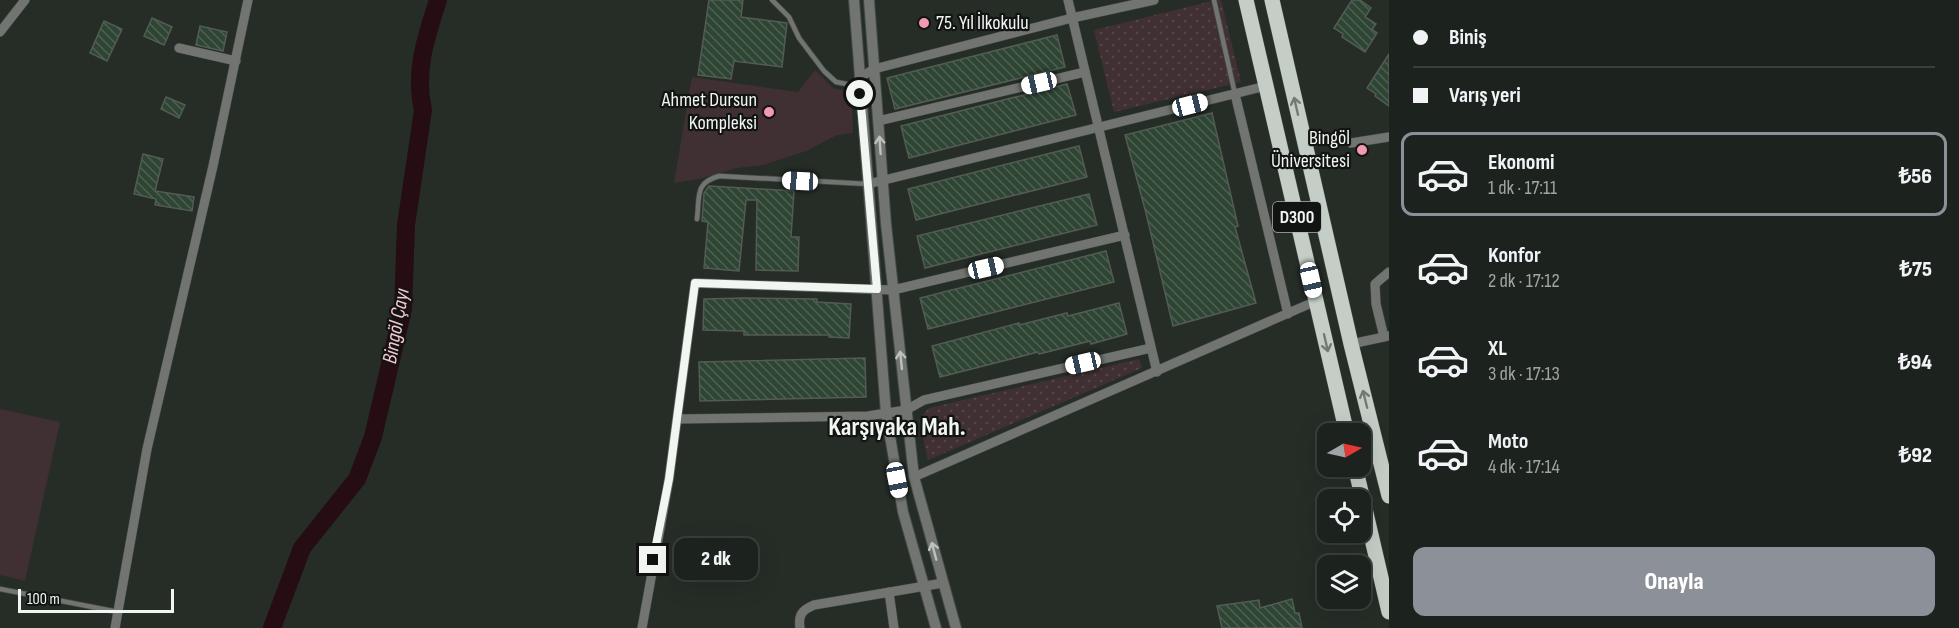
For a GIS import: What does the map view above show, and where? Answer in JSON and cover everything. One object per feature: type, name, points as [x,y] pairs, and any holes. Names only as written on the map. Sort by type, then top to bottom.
[{"type":"highway","name":"D300","points":[[1246,0],[1344,423]]},
{"type":"highway","name":"D300","points":[[1272,0],[1351,344],[1388,490]]},
{"type":"highway","points":[[1358,477],[1389,612]]},
{"type":"street","points":[[0,32],[25,0]]},
{"type":"street","points":[[115,628],[147,449],[236,61],[247,0]]},
{"type":"street","points":[[854,0],[886,413],[903,512],[936,628]]},
{"type":"street","points":[[869,0],[882,181],[914,477],[956,628]]},
{"type":"street","points":[[1068,0],[1157,372]]},
{"type":"street","points":[[859,78],[874,69],[1072,18],[1154,0]]},
{"type":"street","points":[[179,48],[236,61]]},
{"type":"street","points":[[878,121],[1085,72]]},
{"type":"street","points":[[868,184],[1266,86]]},
{"type":"street","points":[[1235,94],[1288,314]]},
{"type":"street","points":[[1351,143],[1389,137]]},
{"type":"street","points":[[642,628],[678,419],[695,283],[893,290],[1125,235]]},
{"type":"street","points":[[1351,344],[1386,336],[1376,304],[1375,284],[1389,272]]},
{"type":"street","points":[[914,477],[1316,301]]},
{"type":"street","points":[[678,419],[868,416],[906,410],[924,400],[1151,348]]},
{"type":"street","points":[[800,628],[799,618],[803,610],[814,605],[943,583]]},
{"type":"street","points":[[889,592],[894,628]]},
{"type":"lane","points":[[772,0],[789,17],[799,38],[824,71],[836,82],[852,85],[859,78]]},
{"type":"lane","points":[[1214,0],[1235,94]]},
{"type":"lane","points":[[697,219],[701,186],[708,179],[719,176],[868,184]]},
{"type":"lane","points":[[0,589],[118,612]]},
{"type":"shaded area","points":[[1221,0],[1241,82],[1114,112],[1094,30]]},
{"type":"shaded area","name":"Ahmet Dursun Kompleksi","points":[[815,70],[834,89],[851,90],[853,133],[837,135],[806,151],[763,165],[737,168],[699,179],[674,183],[692,77],[798,92]]},
{"type":"shaded area","points":[[1139,359],[1142,368],[928,460],[919,420],[929,408]]},
{"type":"shaded area","points":[[0,409],[60,422],[25,581],[0,575]]},
{"type":"building","points":[[709,0],[743,0],[741,17],[787,23],[782,67],[734,61],[731,79],[698,75]]},
{"type":"building","points":[[1352,0],[1360,0],[1371,8],[1365,17],[1376,24],[1372,29],[1377,33],[1365,52],[1342,37],[1343,34],[1334,28]]},
{"type":"building","points":[[152,18],[172,27],[164,45],[144,36]]},
{"type":"building","points":[[104,21],[122,29],[107,61],[90,53]]},
{"type":"building","points":[[200,26],[227,32],[223,51],[196,45]]},
{"type":"building","points":[[1057,35],[1065,67],[895,109],[887,78]]},
{"type":"building","points":[[1389,54],[1389,106],[1367,88]]},
{"type":"building","points":[[1067,84],[1076,115],[909,158],[901,126]]},
{"type":"building","points":[[166,97],[185,105],[179,118],[161,109]]},
{"type":"building","points":[[1212,113],[1238,226],[1235,227],[1256,303],[1173,326],[1125,135]]},
{"type":"building","points":[[1079,146],[1087,177],[916,220],[908,189]]},
{"type":"building","points":[[143,154],[163,159],[155,191],[194,197],[192,211],[155,205],[156,199],[134,194]]},
{"type":"building","points":[[709,186],[794,191],[791,237],[799,237],[798,271],[756,270],[757,200],[746,200],[739,271],[704,268],[708,222],[702,221],[704,193]]},
{"type":"building","points":[[1089,194],[1097,225],[925,268],[917,236]]},
{"type":"building","points":[[1106,251],[1114,282],[928,329],[920,298]]},
{"type":"building","points":[[704,299],[817,299],[817,302],[851,304],[849,338],[829,337],[829,335],[744,335],[744,331],[703,330]]},
{"type":"building","points":[[1119,303],[1127,334],[1091,344],[1090,341],[1039,354],[1038,352],[940,377],[932,346],[1019,323],[1019,325],[1067,313],[1068,316]]},
{"type":"building","points":[[865,358],[866,397],[700,401],[699,362]]},
{"type":"building","points":[[1292,599],[1295,613],[1299,613],[1302,628],[1222,628],[1217,606],[1259,600],[1260,608]]},
{"type":"waterway","name":"Bingöl Çayı","points":[[272,628],[302,548],[357,479],[373,437],[403,309],[406,225],[423,110],[421,68],[438,0]]},
{"type":"place","name":"75. Yıl İlkokulu","points":[[924,23]]},
{"type":"place","name":"Ahmet Dursun Kompleksi","points":[[769,112]]},
{"type":"place","name":"Bingöl Üniversitesi","points":[[1362,150]]},
{"type":"district","name":"Karşıyaka Mah.","points":[[897,427]]},
{"type":"route","points":[[653,560],[669,479],[695,283],[877,289],[860,94]]}]
